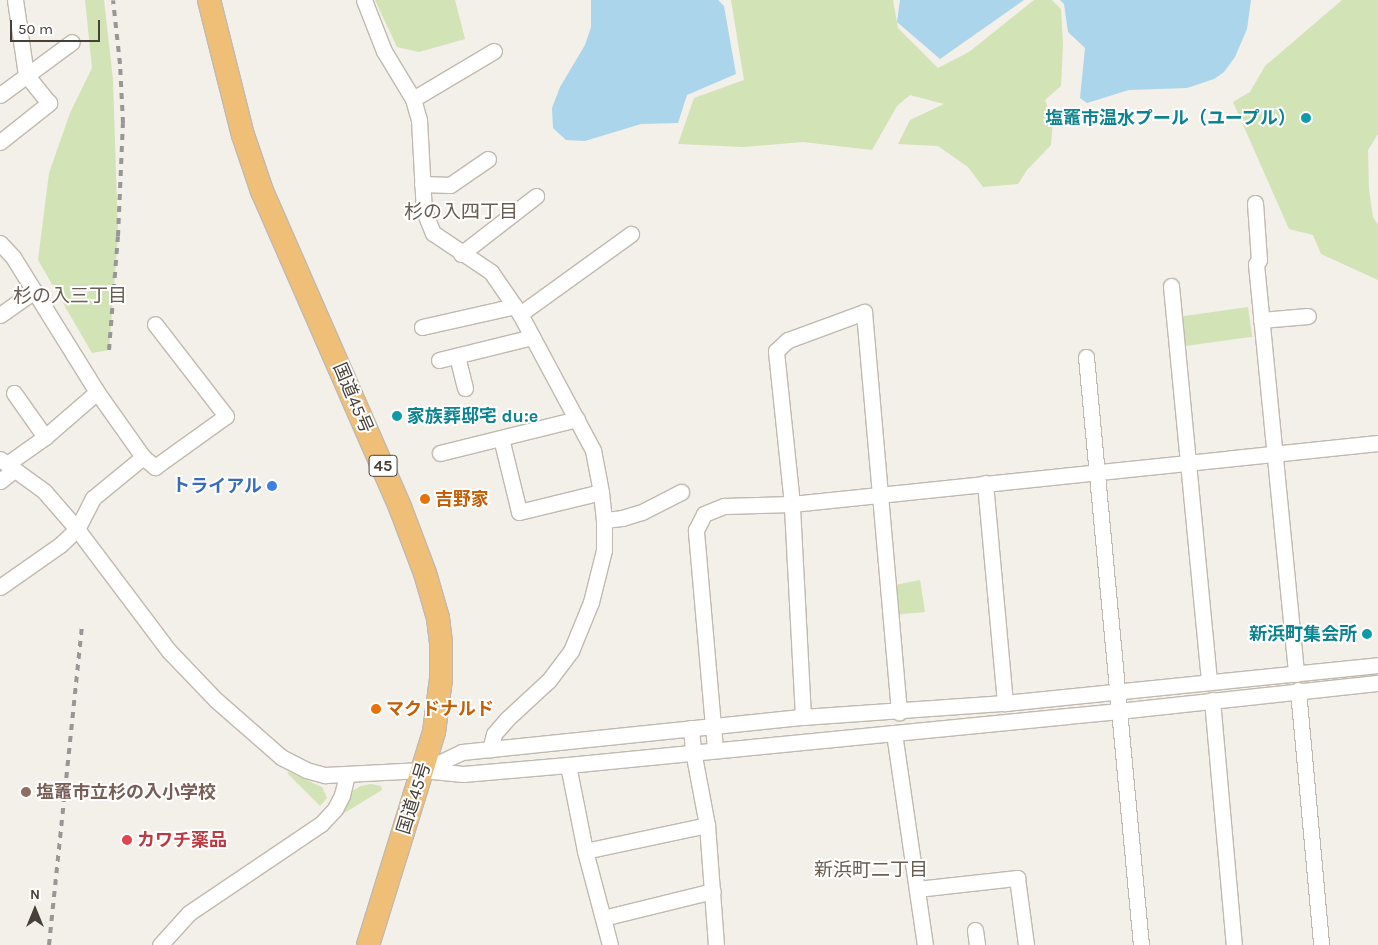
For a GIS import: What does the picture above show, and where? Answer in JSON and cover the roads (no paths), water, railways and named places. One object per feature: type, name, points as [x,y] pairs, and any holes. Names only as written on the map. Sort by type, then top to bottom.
[{"type":"highway","name":"国道45号","points":[[209,0],[243,135],[262,191],[353,396],[400,508],[432,595],[442,642],[441,678],[434,732],[368,945]]},
{"type":"street","points":[[0,142],[49,103],[26,75],[15,0]]},
{"type":"street","points":[[364,0],[384,51],[413,99],[419,120],[424,211],[433,234],[491,272],[518,310],[593,450],[601,492],[604,520],[604,550],[593,593],[571,651],[548,681],[507,719],[494,734],[490,750]]},
{"type":"street","points":[[0,95],[72,42]]},
{"type":"street","points":[[413,99],[494,51]]},
{"type":"street","points":[[422,184],[450,184],[488,159]]},
{"type":"street","points":[[461,254],[536,196]]},
{"type":"street","points":[[1255,203],[1259,260],[1256,264],[1296,674]]},
{"type":"street","points":[[422,327],[518,310],[631,234]]},
{"type":"street","points":[[0,243],[12,257],[97,392],[143,456],[155,468],[226,416],[155,324]]},
{"type":"street","points":[[1171,286],[1209,681]]},
{"type":"street","points":[[0,315],[34,291]]},
{"type":"street","points":[[802,717],[792,504],[776,351],[788,340],[864,312],[899,712]]},
{"type":"street","points":[[1261,320],[1308,316]]},
{"type":"street","points":[[439,360],[532,337]]},
{"type":"street","points":[[458,356],[465,388]]},
{"type":"street","points":[[1086,357],[1095,472],[1141,945]]},
{"type":"street","points":[[0,481],[7,464],[45,437],[97,392]]},
{"type":"street","points":[[14,393],[45,437]]},
{"type":"street","points":[[440,453],[576,419]]},
{"type":"street","points":[[501,438],[518,512],[601,492]]},
{"type":"street","points":[[715,749],[696,530],[704,514],[724,506],[792,504],[1378,443]]},
{"type":"street","points":[[0,587],[61,544],[77,529],[93,498],[143,456]]},
{"type":"street","points":[[7,464],[44,491],[77,529],[169,651],[216,700],[257,738],[281,757],[306,770],[325,775],[422,770],[463,774],[568,765],[693,751],[1119,711],[1298,690],[1378,683]]},
{"type":"street","points":[[985,483],[1006,703]]},
{"type":"street","points":[[604,520],[622,518],[642,512],[681,492]]},
{"type":"street","points":[[422,770],[462,752],[713,725],[1006,703],[1116,690],[1378,666]]},
{"type":"street","points":[[1298,690],[1321,945]]},
{"type":"street","points":[[1212,700],[1234,945]]},
{"type":"street","points":[[691,728],[693,751],[707,825],[716,945]]},
{"type":"street","points":[[894,733],[925,945]]},
{"type":"street","points":[[568,765],[585,851],[610,945]]},
{"type":"street","points":[[160,945],[189,913],[321,824],[335,809],[342,795],[347,775]]},
{"type":"street","points":[[585,851],[707,825]]},
{"type":"street","points":[[917,890],[1017,878],[1026,945]]},
{"type":"street","points":[[603,918],[713,891]]},
{"type":"water","points":[[591,0],[718,0],[724,6],[736,74],[687,95],[678,123],[641,124],[585,141],[566,140],[553,128],[552,108],[560,87],[585,45],[591,27]]},
{"type":"water","points":[[900,0],[1024,0],[940,59],[897,22]]},
{"type":"water","points":[[1060,0],[1251,0],[1247,29],[1235,57],[1224,72],[1214,79],[1187,88],[1129,90],[1087,103],[1080,98],[1085,48],[1068,32],[1064,4]]},
{"type":"railway","points":[[109,350],[118,236],[123,123],[120,64],[113,0]]},
{"type":"railway","points":[[49,945],[82,625]]},
{"type":"place","name":"塩竈市温水プール（ユープル）","points":[[1306,118]]},
{"type":"place","name":"家族葬邸宅 du:e","points":[[397,416]]},
{"type":"place","name":"トライアル","points":[[272,486]]},
{"type":"place","name":"吉野家","points":[[425,499]]},
{"type":"place","name":"新浜町集会所","points":[[1367,634]]},
{"type":"place","name":"マクドナルド","points":[[376,709]]},
{"type":"place","name":"塩竈市立杉の入小学校","points":[[26,792]]},
{"type":"place","name":"カワチ薬品","points":[[127,840]]},
{"type":"district","name":"杉の入四丁目","points":[[461,213]]},
{"type":"district","name":"杉の入三丁目","points":[[70,297]]},
{"type":"district","name":"新浜町二丁目","points":[[871,871]]}]
